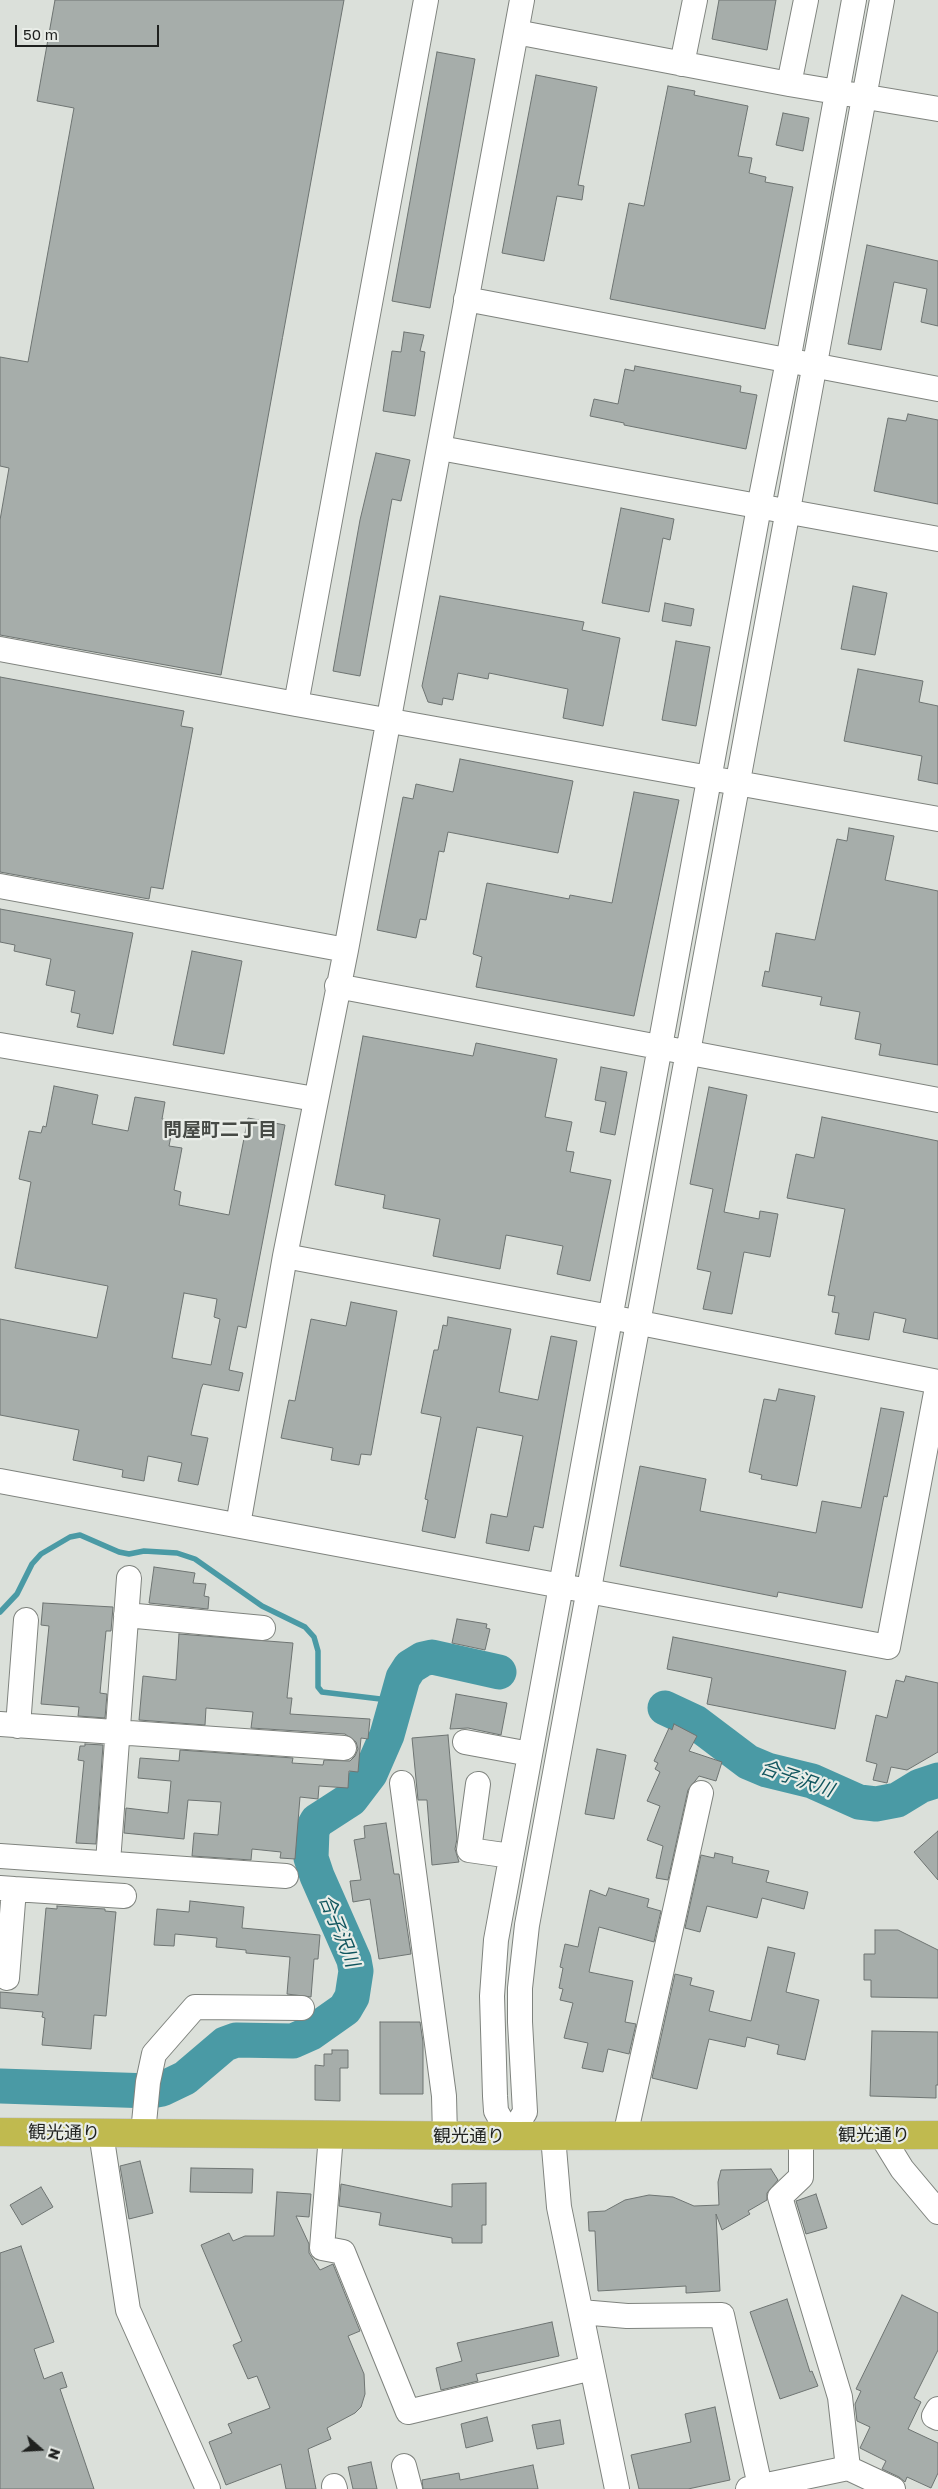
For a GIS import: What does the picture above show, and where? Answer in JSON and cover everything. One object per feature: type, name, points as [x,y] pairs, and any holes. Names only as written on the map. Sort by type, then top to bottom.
[{"type":"highway","name":"観光通り","points":[[0,2132],[445,2136],[938,2135]]},
{"type":"street","points":[[296,704],[426,0]]},
{"type":"street","points":[[238,1525],[314,1099],[346,950],[522,0]]},
{"type":"street","points":[[682,64],[695,0]]},
{"type":"street","points":[[789,84],[806,0]]},
{"type":"street","points":[[854,0],[659,1047],[496,1940],[492,1996],[496,2110],[510,2136],[525,2112],[520,2022],[523,1951],[686,1053],[882,0]]},
{"type":"street","points":[[516,32],[789,84],[864,95],[938,109]]},
{"type":"street","points":[[466,299],[938,389]]},
{"type":"street","points":[[440,448],[938,539]]},
{"type":"street","points":[[0,649],[388,722],[709,777],[938,819]]},
{"type":"street","points":[[0,886],[346,950]]},
{"type":"street","points":[[337,986],[938,1100]]},
{"type":"street","points":[[0,1045],[314,1099]]},
{"type":"street","points":[[0,1481],[888,1647],[938,1382],[610,1317],[285,1256]]},
{"type":"street","points":[[108,1862],[129,1578]]},
{"type":"street","points":[[126,1615],[263,1628]]},
{"type":"street","points":[[26,1620],[9,1725],[344,1748]]},
{"type":"street","points":[[465,1742],[530,1754]]},
{"type":"street","points":[[402,1783],[444,2096],[445,2136]]},
{"type":"street","points":[[478,1784],[469,1850],[511,1856]]},
{"type":"street","points":[[625,2136],[701,1793]]},
{"type":"street","points":[[0,1856],[108,1862],[286,1876]]},
{"type":"street","points":[[7,1978],[7,1888],[124,1896]]},
{"type":"street","points":[[143,2134],[147,2091],[154,2054],[195,2007],[302,2008]]},
{"type":"street","points":[[101,2133],[128,2310],[208,2489]]},
{"type":"street","points":[[801,2134],[802,2178],[780,2197],[840,2397],[848,2468]]},
{"type":"street","points":[[331,2135],[322,2248],[343,2252],[408,2412],[592,2368]]},
{"type":"street","points":[[881,2135],[902,2169],[938,2212]]},
{"type":"street","points":[[553,2136],[559,2207],[617,2489]]},
{"type":"street","points":[[581,2312],[626,2316],[722,2315],[754,2488],[848,2468],[893,2489]]},
{"type":"street","points":[[938,2409],[934,2416],[938,2418]]},
{"type":"street","points":[[404,2466],[410,2489]]},
{"type":"building","points":[[55,0],[344,0],[221,675],[0,635],[0,520],[9,468],[0,466],[0,357],[28,362],[74,108],[37,101]]},
{"type":"building","points":[[719,0],[776,0],[767,50],[712,39]]},
{"type":"building","points":[[437,52],[475,59],[430,308],[392,301]]},
{"type":"building","points":[[536,75],[597,87],[578,185],[584,186],[582,200],[557,196],[544,261],[502,253]]},
{"type":"building","points":[[668,86],[695,91],[694,95],[748,106],[738,156],[752,158],[749,173],[766,177],[765,182],[793,187],[765,329],[610,299],[629,203],[644,206]]},
{"type":"building","points":[[783,113],[809,118],[803,151],[776,145]]},
{"type":"building","points":[[867,245],[938,261],[938,326],[921,322],[927,289],[894,282],[881,350],[848,344]]},
{"type":"building","points":[[404,332],[424,335],[420,351],[425,352],[415,416],[383,411],[392,351],[401,352]]},
{"type":"building","points":[[635,366],[741,386],[740,392],[757,395],[746,449],[624,425],[624,423],[590,416],[594,399],[618,404],[625,369],[634,371]]},
{"type":"building","points":[[908,414],[938,420],[938,504],[874,491],[888,418],[906,421]]},
{"type":"building","points":[[376,453],[410,460],[401,501],[392,499],[360,676],[333,671],[360,520]]},
{"type":"building","points":[[621,508],[674,519],[670,540],[663,538],[649,612],[602,603]]},
{"type":"building","points":[[853,586],[887,593],[875,655],[841,649]]},
{"type":"building","points":[[440,596],[584,622],[582,630],[620,638],[603,726],[563,718],[568,689],[489,673],[488,679],[458,673],[453,700],[443,698],[442,705],[428,702],[422,686]]},
{"type":"building","points":[[665,603],[694,609],[691,626],[662,621]]},
{"type":"building","points":[[676,641],[710,647],[696,726],[662,720]]},
{"type":"building","points":[[858,669],[923,681],[919,702],[938,706],[938,784],[918,780],[922,756],[844,741]]},
{"type":"building","points":[[0,677],[184,711],[181,726],[193,728],[163,889],[151,887],[149,899],[0,872]]},
{"type":"building","points":[[460,759],[573,781],[558,853],[448,832],[444,852],[439,851],[426,920],[420,919],[416,938],[377,930],[403,797],[413,799],[416,784],[453,792]]},
{"type":"building","points":[[634,792],[679,800],[634,1016],[476,987],[482,957],[473,954],[487,883],[569,899],[570,895],[612,903]]},
{"type":"building","points":[[849,828],[894,836],[885,880],[938,891],[938,1065],[879,1055],[881,1044],[855,1039],[860,1012],[820,1005],[822,997],[762,986],[765,971],[769,972],[776,933],[815,940],[837,839],[847,841]]},
{"type":"building","points":[[0,909],[133,933],[113,1034],[77,1027],[80,1014],[71,1012],[75,991],[46,985],[51,959],[14,951],[15,945],[0,942]]},
{"type":"building","points":[[192,951],[242,961],[224,1054],[173,1045]]},
{"type":"building","points":[[363,1036],[473,1056],[476,1043],[557,1059],[545,1117],[572,1122],[566,1151],[574,1152],[570,1172],[611,1180],[590,1281],[557,1274],[563,1246],[506,1235],[500,1269],[433,1256],[440,1219],[383,1208],[385,1195],[335,1185]]},
{"type":"building","points":[[601,1067],[627,1072],[615,1135],[600,1132],[606,1102],[595,1100]]},
{"type":"building","points":[[54,1086],[98,1095],[92,1124],[128,1131],[135,1097],[165,1102],[162,1119],[174,1121],[169,1146],[182,1148],[174,1190],[181,1192],[179,1205],[229,1215],[248,1118],[285,1125],[246,1328],[238,1326],[229,1370],[243,1373],[239,1391],[203,1384],[201,1389],[191,1435],[208,1438],[198,1485],[178,1481],[182,1463],[148,1456],[144,1481],[122,1477],[123,1470],[73,1460],[79,1430],[0,1415],[0,1319],[97,1338],[108,1286],[15,1268],[31,1182],[19,1179],[29,1131],[41,1133],[43,1126],[46,1127]],"holes":[[[184,1293],[217,1299],[214,1317],[220,1319],[211,1365],[172,1358]]]},
{"type":"building","points":[[709,1087],[747,1095],[724,1212],[759,1219],[760,1211],[778,1214],[770,1257],[744,1252],[732,1314],[703,1309],[711,1272],[697,1269],[713,1189],[690,1184]]},
{"type":"building","points":[[822,1117],[938,1141],[938,1339],[903,1332],[906,1319],[874,1312],[869,1340],[835,1334],[839,1313],[832,1312],[835,1296],[828,1295],[845,1209],[787,1198],[796,1154],[814,1158]]},
{"type":"building","points":[[351,1302],[397,1311],[371,1455],[361,1454],[359,1465],[331,1460],[333,1448],[281,1438],[289,1400],[295,1401],[311,1319],[346,1326]]},
{"type":"building","points":[[448,1317],[511,1329],[499,1392],[538,1400],[551,1336],[577,1341],[543,1528],[534,1526],[529,1551],[486,1543],[491,1514],[507,1517],[523,1436],[477,1427],[455,1538],[422,1531],[428,1500],[425,1499],[441,1417],[421,1413],[434,1350],[438,1350],[443,1325],[447,1326]]},
{"type":"building","points":[[779,1389],[815,1396],[797,1486],[761,1479],[762,1475],[749,1472],[764,1399],[776,1401]]},
{"type":"building","points":[[881,1408],[904,1412],[887,1497],[884,1496],[862,1608],[778,1592],[777,1597],[620,1566],[640,1466],[706,1479],[700,1511],[816,1533],[822,1501],[861,1508]]},
{"type":"building","points":[[154,1567],[195,1573],[193,1583],[206,1584],[204,1596],[209,1597],[208,1609],[149,1603]]},
{"type":"building","points":[[43,1603],[113,1607],[111,1631],[106,1631],[100,1693],[107,1694],[105,1718],[78,1716],[79,1707],[41,1704],[49,1626],[41,1625]]},
{"type":"building","points":[[457,1619],[487,1624],[486,1628],[490,1629],[485,1650],[452,1643]]},
{"type":"building","points":[[179,1634],[293,1643],[287,1698],[292,1698],[290,1714],[370,1719],[368,1739],[361,1738],[358,1772],[349,1771],[348,1788],[319,1786],[318,1799],[300,1797],[295,1859],[280,1858],[281,1852],[252,1849],[251,1860],[192,1856],[194,1833],[218,1835],[221,1802],[188,1800],[184,1839],[124,1833],[126,1808],[168,1813],[171,1781],[138,1778],[140,1758],[179,1761],[180,1750],[293,1758],[292,1763],[323,1765],[324,1760],[350,1761],[358,1749],[356,1742],[345,1734],[251,1728],[253,1712],[206,1708],[205,1725],[139,1720],[143,1676],[176,1680]]},
{"type":"building","points":[[673,1637],[846,1671],[835,1729],[707,1704],[712,1678],[667,1669]]},
{"type":"building","points":[[906,1676],[938,1683],[938,1752],[907,1770],[891,1767],[887,1783],[873,1780],[877,1764],[866,1761],[876,1715],[887,1718],[896,1680],[904,1682]]},
{"type":"building","points":[[456,1694],[507,1703],[501,1735],[468,1728],[450,1729]]},
{"type":"building","points":[[674,1724],[697,1736],[689,1751],[722,1762],[716,1781],[699,1776],[688,1790],[668,1880],[656,1878],[663,1846],[647,1840],[660,1806],[647,1801],[660,1772],[655,1769],[658,1763],[654,1761],[669,1728],[672,1730]]},
{"type":"building","points":[[448,1735],[457,1839],[455,1849],[459,1862],[432,1865],[427,1800],[418,1800],[412,1738]]},
{"type":"building","points":[[85,1744],[103,1745],[96,1844],[76,1843],[84,1761],[78,1760],[80,1746],[85,1746]]},
{"type":"building","points":[[597,1749],[626,1755],[614,1819],[585,1814]]},
{"type":"building","points":[[386,1823],[394,1874],[399,1874],[411,1954],[379,1959],[370,1899],[353,1902],[350,1881],[361,1880],[354,1840],[365,1838],[364,1826]]},
{"type":"building","points":[[938,1831],[938,1880],[914,1852]]},
{"type":"building","points":[[715,1853],[733,1857],[732,1863],[769,1871],[766,1882],[808,1892],[804,1909],[762,1898],[757,1918],[707,1906],[700,1932],[685,1928],[701,1855],[714,1858]]},
{"type":"building","points":[[609,1888],[649,1899],[647,1907],[661,1911],[654,1942],[599,1927],[589,1972],[633,1981],[625,2022],[636,2024],[629,2054],[608,2049],[603,2072],[582,2068],[588,2043],[564,2038],[573,2003],[560,2000],[563,1989],[559,1988],[563,1968],[560,1967],[565,1944],[578,1947],[590,1890],[606,1896]]},
{"type":"building","points":[[190,1901],[244,1907],[242,1928],[320,1935],[318,1959],[314,1959],[311,1997],[287,1994],[290,1957],[246,1953],[246,1950],[216,1947],[217,1938],[175,1934],[174,1946],[154,1945],[157,1909],[189,1912]]},
{"type":"building","points":[[57,1906],[105,1909],[105,1911],[116,1912],[106,2016],[94,2015],[91,2049],[42,2045],[45,2018],[42,2017],[43,2012],[0,2008],[0,1992],[38,1995],[46,1908],[57,1909]]},
{"type":"building","points":[[875,1930],[898,1930],[938,1950],[938,1998],[871,1997],[871,1980],[864,1980],[864,1954],[875,1954]]},
{"type":"building","points":[[768,1947],[795,1953],[786,1992],[819,2000],[805,2060],[777,2054],[779,2045],[747,2037],[745,2047],[709,2039],[697,2089],[652,2078],[675,1974],[692,1978],[690,1985],[714,1991],[709,2011],[751,2021]]},
{"type":"building","points":[[380,2022],[420,2022],[423,2042],[423,2094],[380,2094]]},
{"type":"building","points":[[872,2031],[938,2032],[938,2085],[936,2085],[936,2098],[870,2096]]},
{"type":"building","points":[[332,2050],[348,2050],[348,2068],[340,2068],[340,2101],[315,2100],[315,2065],[324,2066],[324,2054],[332,2054]]},
{"type":"building","points":[[140,2161],[153,2213],[129,2219],[120,2166]]},
{"type":"building","points":[[191,2168],[253,2169],[252,2193],[190,2192]]},
{"type":"building","points":[[771,2169],[778,2180],[767,2193],[767,2200],[748,2211],[750,2214],[722,2230],[716,2214],[720,2291],[686,2293],[686,2286],[598,2291],[595,2231],[589,2231],[588,2212],[605,2211],[625,2200],[649,2195],[673,2197],[694,2206],[719,2205],[718,2182],[721,2170]]},
{"type":"building","points":[[486,2183],[486,2225],[482,2225],[482,2243],[452,2243],[452,2238],[379,2225],[381,2213],[339,2206],[341,2184],[452,2207],[452,2184]]},
{"type":"building","points":[[41,2187],[53,2207],[22,2225],[10,2205]]},
{"type":"building","points":[[277,2192],[311,2194],[309,2217],[296,2216],[309,2244],[309,2253],[320,2270],[333,2264],[360,2331],[348,2336],[364,2374],[365,2394],[361,2407],[355,2413],[327,2428],[331,2439],[308,2449],[316,2489],[286,2489],[281,2464],[226,2485],[209,2442],[232,2433],[228,2424],[270,2408],[257,2376],[248,2379],[233,2345],[242,2341],[201,2245],[229,2233],[233,2241],[245,2236],[274,2236]]},
{"type":"building","points":[[816,2194],[827,2228],[806,2234],[796,2201]]},
{"type":"building","points":[[21,2246],[54,2342],[34,2349],[44,2379],[62,2372],[67,2387],[60,2389],[94,2489],[0,2489],[0,2253]]},
{"type":"building","points":[[902,2295],[938,2313],[938,2350],[914,2398],[921,2402],[908,2429],[938,2443],[938,2473],[931,2488],[907,2477],[905,2482],[882,2469],[886,2461],[860,2448],[870,2427],[857,2421],[855,2404],[861,2391],[856,2389]]},
{"type":"building","points":[[787,2299],[810,2372],[812,2371],[818,2386],[780,2399],[750,2312]]},
{"type":"building","points":[[552,2322],[559,2356],[476,2374],[478,2381],[441,2390],[436,2368],[462,2361],[457,2343]]},
{"type":"building","points":[[715,2407],[730,2480],[688,2489],[639,2489],[631,2455],[691,2442],[685,2414]]},
{"type":"building","points":[[487,2417],[493,2441],[466,2448],[461,2424]]},
{"type":"building","points":[[560,2420],[564,2444],[537,2449],[532,2425]]},
{"type":"building","points":[[371,2462],[377,2489],[353,2489],[348,2467]]},
{"type":"building","points":[[533,2465],[538,2489],[423,2489],[422,2480],[459,2473],[460,2480]]},
{"type":"waterway","points":[[0,1612],[17,1594],[32,1564],[41,1554],[70,1537],[80,1535],[119,1552],[129,1554],[144,1551],[177,1553],[195,1559],[262,1606],[305,1627],[314,1637],[318,1651],[318,1687],[322,1692],[397,1701]]},
{"type":"waterway","name":"合子沢川","points":[[0,2086],[151,2091],[162,2089],[185,2078],[225,2044],[236,2040],[293,2041],[311,2033],[345,2009],[352,1997],[356,1971],[354,1960],[311,1858],[312,1830],[317,1821],[351,1799],[370,1774],[387,1735],[403,1678],[410,1667],[423,1659],[432,1657],[499,1672]]},
{"type":"waterway","name":"合子沢川","points":[[665,1708],[695,1722],[748,1762],[767,1770],[812,1781],[859,1802],[876,1804],[897,1800],[920,1786],[938,1780]]},
{"type":"district","name":"問屋町二丁目","points":[[220,1130]]}]
